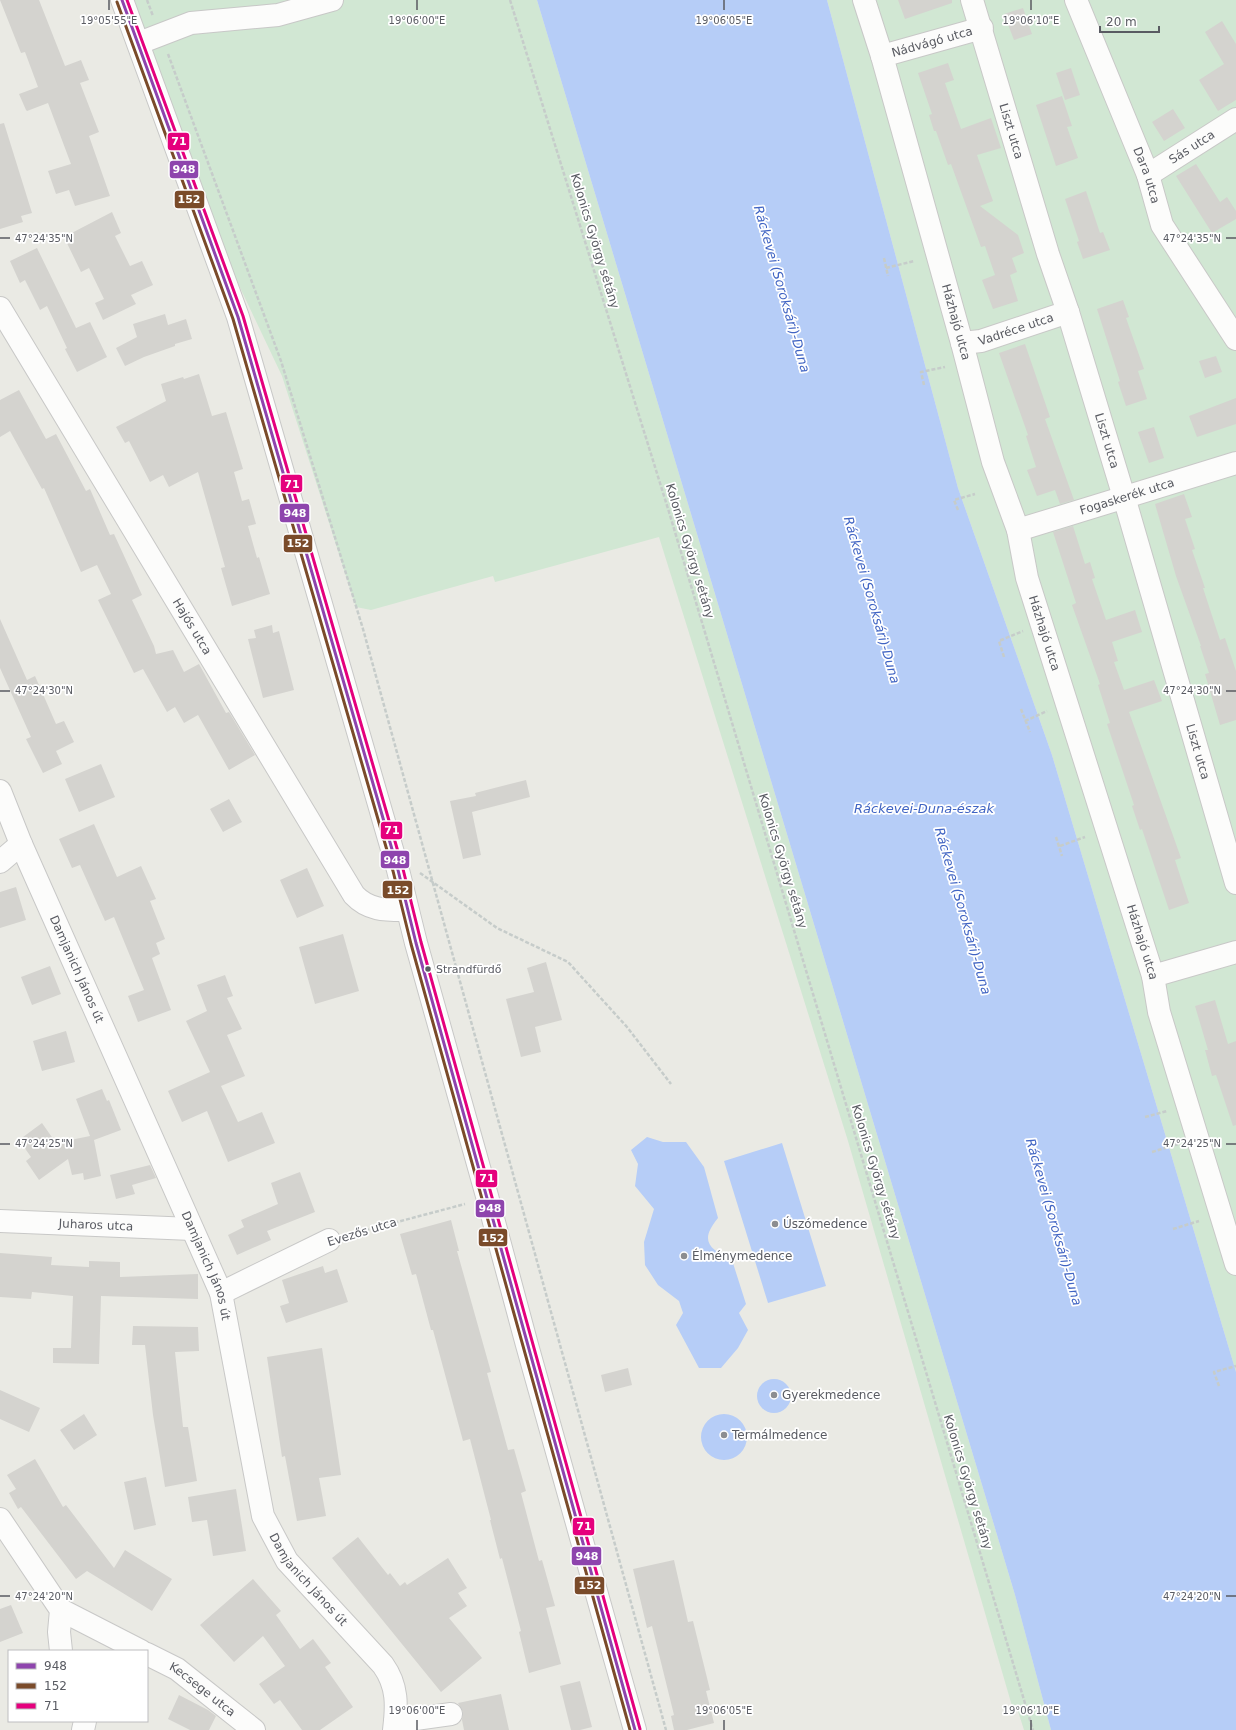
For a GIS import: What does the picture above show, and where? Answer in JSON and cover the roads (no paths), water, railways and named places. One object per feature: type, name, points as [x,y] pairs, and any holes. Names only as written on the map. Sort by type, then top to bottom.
[{"type":"street","points":[[122,0],[139,43],[238,318],[398,870],[407,910],[635,1730]]},
{"type":"street","points":[[139,43],[161,36],[191,23],[278,15],[332,0]]},
{"type":"street","name":"Házhajó utca","points":[[864,0],[882,56],[962,343],[993,462],[1018,530],[1027,578],[1153,976],[1159,1012],[1236,1264]]},
{"type":"street","name":"Liszt utca","points":[[972,0],[982,28],[1048,254],[1068,312],[1124,497],[1236,883]]},
{"type":"street","name":"Dara utca","points":[[1076,0],[1148,175],[1162,225],[1236,340]]},
{"type":"street","name":"Nádvágó utca","points":[[882,56],[982,28]]},
{"type":"street","name":"Sás utca","points":[[1148,175],[1236,119]]},
{"type":"street","name":"Hajós utca","points":[[0,308],[354,895],[360,902],[371,908],[407,910]]},
{"type":"street","name":"Vadréce utca","points":[[962,343],[981,341],[1068,312]]},
{"type":"street","name":"Fogaskerék utca","points":[[1018,530],[1236,463]]},
{"type":"street","name":"Damjanich János út","points":[[0,791],[21,844],[221,1293],[263,1516],[287,1560],[391,1676],[396,1703],[394,1726]]},
{"type":"street","points":[[0,862],[21,844]]},
{"type":"street","points":[[1153,976],[1236,952]]},
{"type":"street","name":"Juharos utca","points":[[0,1221],[192,1229]]},
{"type":"street","name":"Evezős utca","points":[[221,1293],[329,1240]]},
{"type":"street","points":[[0,1519],[61,1610],[139,1650]]},
{"type":"street","points":[[61,1610],[59,1632],[61,1650]]},
{"type":"street","name":"Kecsege utca","points":[[148,1654],[177,1669],[254,1730]]},
{"type":"street","points":[[394,1726],[451,1714]]},
{"type":"water","name":"Ráckevei-Duna-észak","points":[[537,0],[827,0],[958,488],[1052,755],[1236,1372],[1236,1730],[1051,1730],[1015,1595]]},
{"type":"water","name":"Élménymedence","points":[[647,1137],[663,1142],[686,1142],[704,1167],[718,1218],[709,1233],[709,1244],[717,1252],[732,1260],[746,1304],[739,1313],[748,1330],[738,1348],[721,1368],[699,1368],[676,1325],[683,1313],[679,1301],[658,1285],[645,1265],[644,1242],[654,1209],[635,1186],[638,1164],[631,1150]]},
{"type":"water","name":"Úszómedence","points":[[782,1143],[826,1286],[768,1303],[724,1161]]},
{"type":"water","name":"Gyerekmedence","points":[[771,1379],[777,1379],[781,1380],[788,1386],[791,1396],[790,1403],[784,1410],[777,1413],[771,1413],[767,1412],[760,1406],[757,1399],[757,1393],[758,1389],[764,1382]]},
{"type":"water","name":"Termálmedence","points":[[724,1414],[737,1418],[743,1424],[747,1437],[743,1450],[737,1456],[724,1460],[711,1456],[705,1450],[701,1437],[705,1424],[711,1418]]},
{"type":"place","name":"Strandfürdő","points":[[428,969]]},
{"type":"place","name":"Úszómedence","points":[[775,1224]]},
{"type":"place","name":"Élménymedence","points":[[684,1256]]},
{"type":"place","name":"Gyerekmedence","points":[[774,1395]]},
{"type":"place","name":"Termálmedence","points":[[724,1435]]},
{"type":"water label","name":"Ráckevei (Soroksári)-Duna","points":[[782,289]]},
{"type":"water label","name":"Ráckevei (Soroksári)-Duna","points":[[872,600]]},
{"type":"water label","name":"Ráckevei (Soroksári)-Duna","points":[[963,911]]},
{"type":"water label","name":"Ráckevei (Soroksári)-Duna","points":[[1054,1222]]}]
